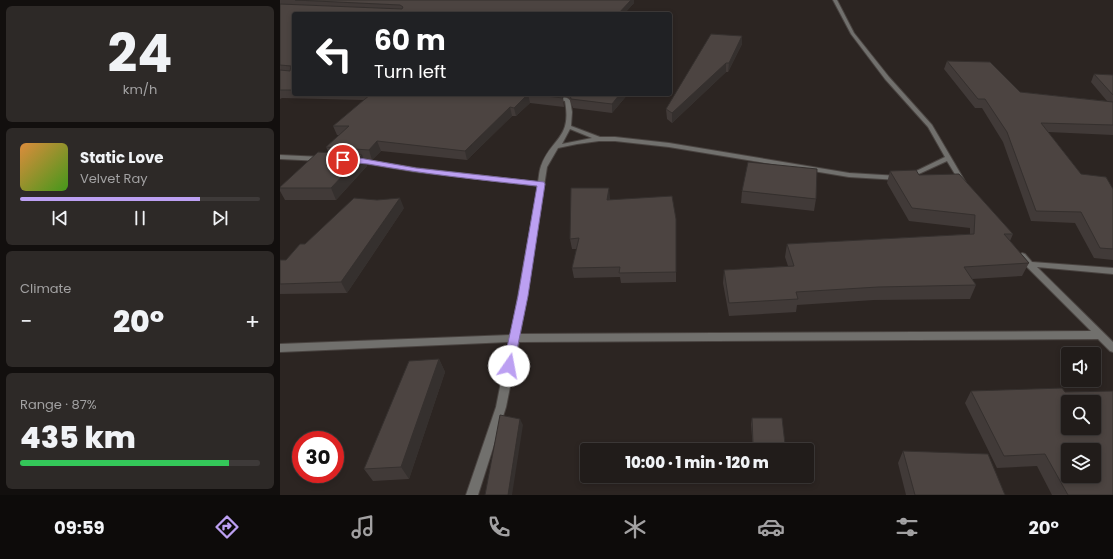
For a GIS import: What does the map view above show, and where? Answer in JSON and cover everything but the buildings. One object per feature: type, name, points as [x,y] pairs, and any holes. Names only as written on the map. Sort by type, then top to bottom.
[{"type":"street","points":[[835,0],[852,33],[887,78],[930,126],[966,186],[955,182]]},
{"type":"street","points":[[472,495],[500,407],[523,296],[544,168],[548,157],[570,127],[568,97],[547,97]]},
{"type":"street","points":[[570,127],[599,139]]},
{"type":"street","points":[[556,147],[599,139],[614,139],[669,145],[849,175],[924,179]]},
{"type":"street","points":[[280,157],[327,159]]},
{"type":"street","points":[[908,178],[948,158]]},
{"type":"street","points":[[351,160],[416,170],[541,184]]},
{"type":"street","points":[[1015,248],[1113,348]]},
{"type":"street","points":[[1029,264],[1113,271]]},
{"type":"street","points":[[280,348],[515,338],[1100,335]]},
{"type":"route","points":[[343,160],[359,160],[416,170],[541,184],[523,296],[509,366]]}]
